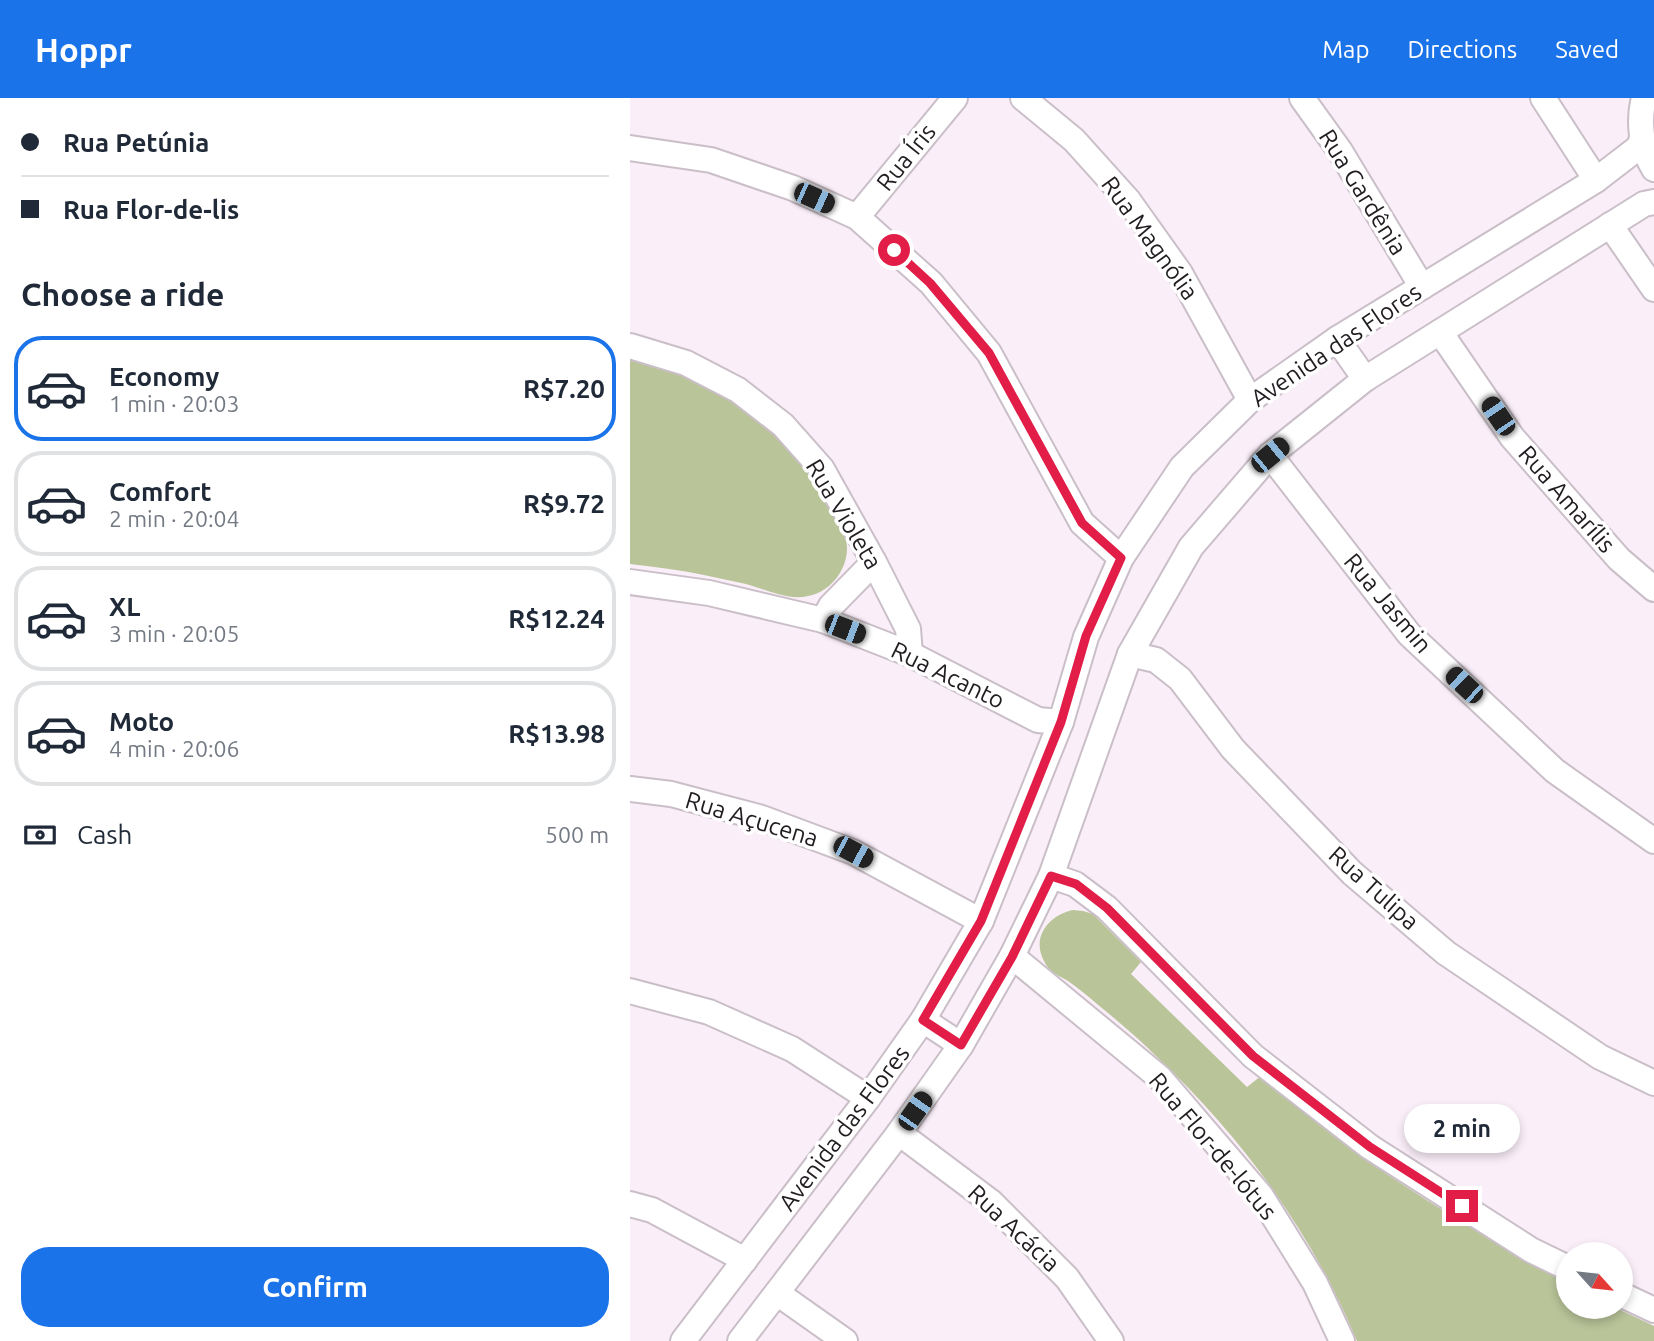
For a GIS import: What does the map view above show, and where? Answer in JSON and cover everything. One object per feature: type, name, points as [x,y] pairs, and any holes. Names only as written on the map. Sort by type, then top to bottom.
[{"type":"street","name":"Rua Íris","points":[[858,217],[955,98]]},
{"type":"street","name":"Rua Magnólia","points":[[1023,98],[1074,140],[1128,200],[1180,272],[1250,400]]},
{"type":"street","name":"Rua Gardênia","points":[[1303,98],[1340,151],[1422,287]]},
{"type":"street","points":[[1543,98],[1595,180]]},
{"type":"street","points":[[1644,98],[1641,111],[1642,138],[1649,162],[1654,169]]},
{"type":"street","name":"Avenida das Flores","points":[[683,1341],[868,1098],[923,1020],[981,921],[1061,722],[1086,636],[1121,558],[1182,467],[1250,400],[1337,340],[1595,180],[1639,148],[1642,138]]},
{"type":"street","points":[[630,148],[711,160],[793,188],[858,217],[930,283],[989,353],[1082,523],[1121,558]]},
{"type":"street","name":"Avenida das Flores","points":[[740,1341],[900,1133],[961,1045],[1012,957],[1051,876],[1130,654],[1191,547],[1270,455],[1365,379],[1644,204],[1654,202]]},
{"type":"street","points":[[1610,225],[1654,289]]},
{"type":"street","name":"Rua Amarílis","points":[[1440,332],[1512,437],[1619,559],[1654,589]]},
{"type":"street","points":[[1337,340],[1365,379]]},
{"type":"street","name":"Rua Violeta","points":[[630,346],[686,363],[738,390],[783,425],[822,469],[874,562],[908,629],[910,654]]},
{"type":"street","name":"Rua Jasmin","points":[[1270,455],[1409,634],[1555,771],[1654,841]]},
{"type":"street","points":[[823,620],[831,606],[874,562]]},
{"type":"street","name":"Rua Acanto","points":[[630,582],[709,593],[823,620],[910,654],[1038,720],[1061,722]]},
{"type":"street","name":"Rua Tulipa","points":[[1130,654],[1156,660],[1180,679],[1233,749],[1352,873],[1446,953],[1600,1057],[1654,1083]]},
{"type":"street","name":"Rua Açucena","points":[[630,789],[671,794],[762,818],[853,852],[981,921]]},
{"type":"street","points":[[1051,876],[1076,884],[1107,908],[1253,1056],[1370,1147],[1531,1251],[1556,1262]]},
{"type":"street","name":"Rua Flor-de-lótus","points":[[1012,957],[1160,1078],[1261,1196],[1315,1283],[1342,1341]]},
{"type":"street","points":[[630,991],[709,1012],[792,1049],[868,1098]]},
{"type":"street","points":[[923,1020],[961,1045]]},
{"type":"street","name":"Rua Acácia","points":[[900,1133],[991,1202],[1067,1278],[1111,1341]]},
{"type":"street","points":[[630,1203],[652,1210],[745,1260]]},
{"type":"street","points":[[777,1293],[845,1341]]},
{"type":"street","points":[[1633,1300],[1654,1310]]},
{"type":"green space","points":[[630,360],[680,373],[712,388],[755,417],[793,452],[814,480],[846,540],[844,563],[829,586],[812,595],[793,597],[704,575],[630,564]]},
{"type":"green space","points":[[1073,910],[1093,914],[1141,962],[1131,974],[1247,1087],[1261,1076],[1329,1132],[1395,1179],[1468,1226],[1556,1277],[1556,1320],[1633,1320],[1633,1316],[1654,1326],[1654,1341],[1357,1341],[1319,1262],[1296,1225],[1272,1188],[1218,1120],[1143,1043],[1087,995],[1046,965],[1041,952],[1041,936],[1050,922]]},
{"type":"route","points":[[894,250],[930,283],[989,353],[1082,523],[1121,558],[1086,636],[1061,722],[981,921],[923,1020],[961,1045],[1012,957],[1051,876],[1076,884],[1107,908],[1253,1056],[1370,1147],[1462,1206]]}]
